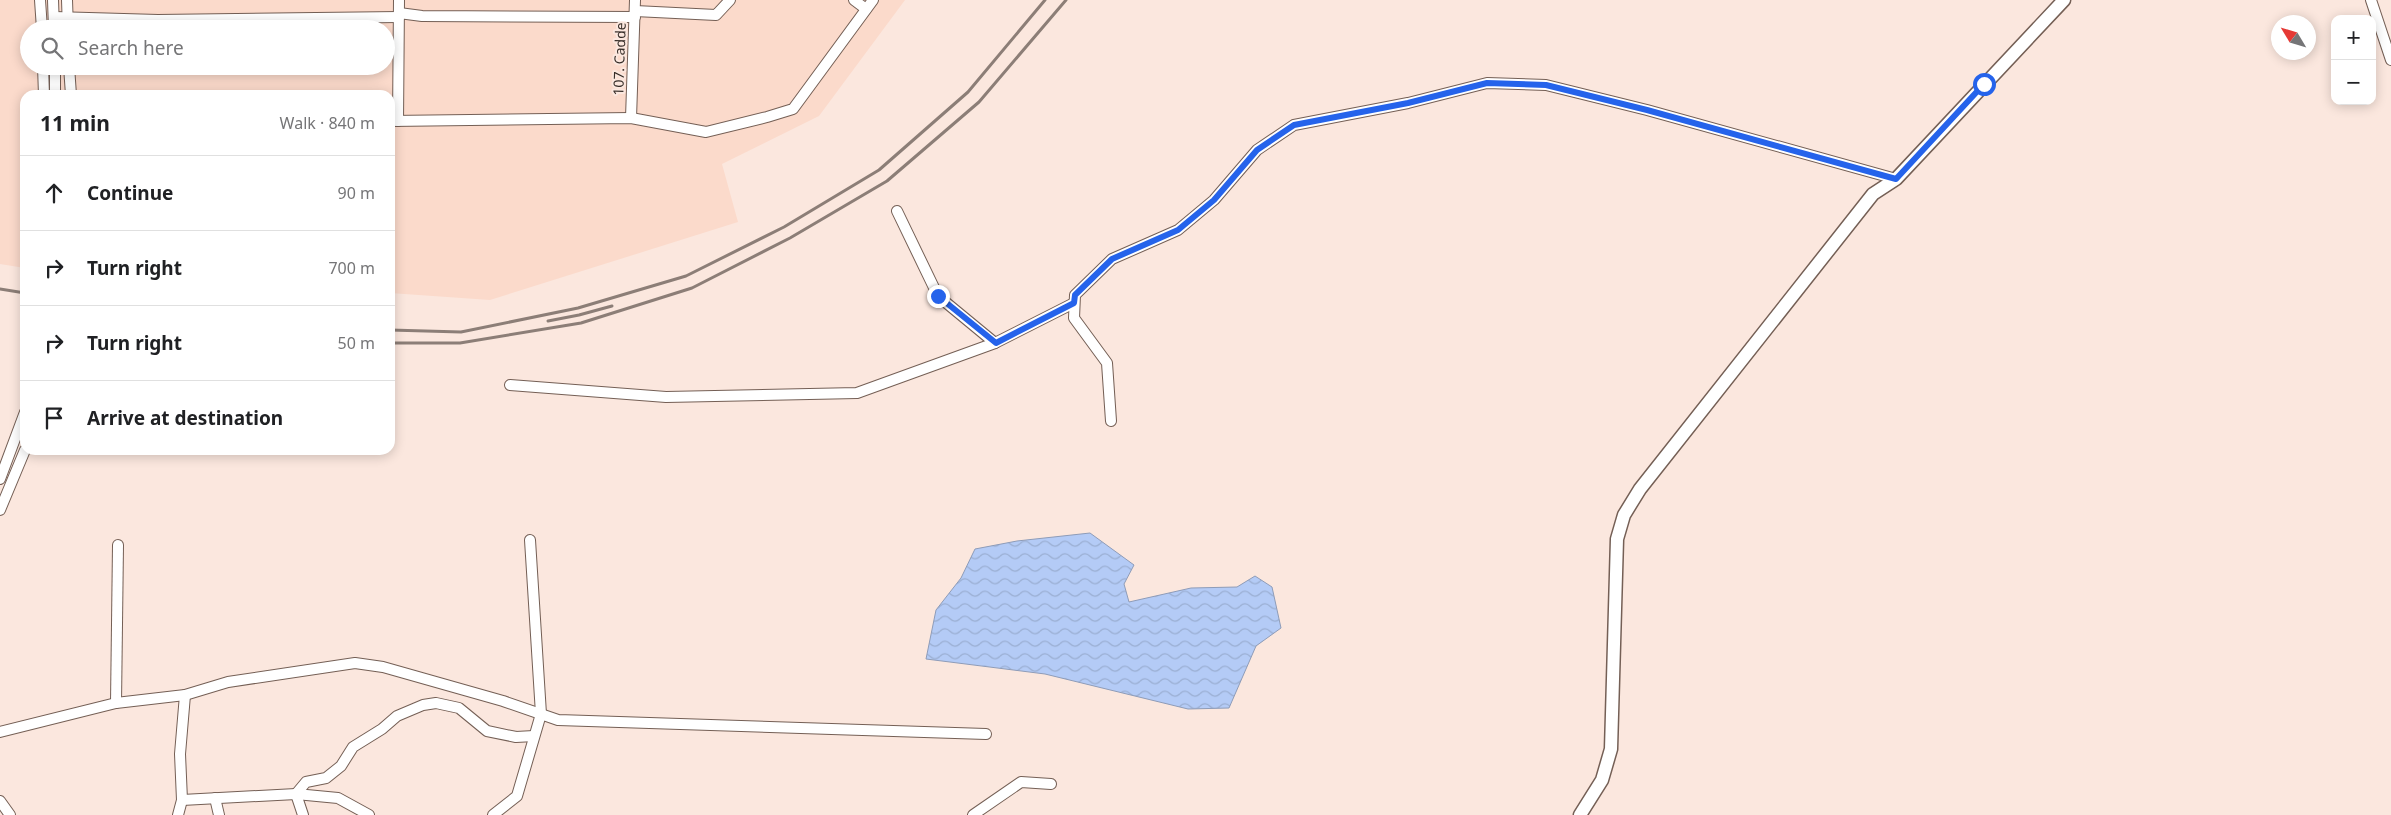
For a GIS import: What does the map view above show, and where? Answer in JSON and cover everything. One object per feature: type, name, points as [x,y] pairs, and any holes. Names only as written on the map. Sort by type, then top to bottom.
[{"type":"main road","points":[[1580,815],[1602,780],[1611,749],[1618,539],[1624,515],[1640,489],[1873,194],[1896,179],[2064,0]]},
{"type":"street","points":[[40,0],[41,20]]},
{"type":"street","points":[[53,0],[54,17],[158,20],[399,15],[716,15],[730,0]]},
{"type":"street","points":[[67,0],[67,20]]},
{"type":"street","points":[[395,100],[399,0]]},
{"type":"street","name":"107. Cadde","points":[[631,118],[635,0]]},
{"type":"street","points":[[854,0],[866,9]]},
{"type":"street","points":[[395,121],[631,118],[706,132],[794,109],[873,0]]},
{"type":"street","points":[[2370,0],[2391,60]]},
{"type":"street","points":[[43,75],[44,90]]},
{"type":"street","points":[[55,75],[56,90]]},
{"type":"street","points":[[70,75],[71,90]]},
{"type":"street","points":[[1111,421],[1107,363],[1074,318],[1075,295],[1112,259],[1178,230],[1214,200],[1257,150],[1294,125],[1408,103],[1487,83],[1546,85],[1647,110],[1896,179]]},
{"type":"street","points":[[897,211],[938,296],[996,343]]},
{"type":"street","points":[[510,384],[666,396],[857,394],[996,343],[1074,303]]},
{"type":"street","points":[[0,479],[20,425]]},
{"type":"street","points":[[0,510],[23,455]]},
{"type":"street","points":[[493,815],[517,796],[541,714],[530,540]]},
{"type":"street","points":[[116,703],[118,545]]},
{"type":"street","points":[[0,732],[116,703],[185,695],[228,682],[355,663],[383,666],[558,720],[986,734]]},
{"type":"street","points":[[178,815],[182,800],[180,754],[185,695]]},
{"type":"street","points":[[296,794],[306,782],[326,778],[341,766],[353,747],[382,729],[397,716],[423,705],[436,703],[459,708],[487,731],[516,737],[534,736]]},
{"type":"street","points":[[973,815],[1021,782],[1051,784]]},
{"type":"street","points":[[182,800],[296,794],[338,798],[369,815]]},
{"type":"street","points":[[296,794],[303,815]]},
{"type":"street","points":[[215,798],[220,815]]},
{"type":"street","points":[[0,801],[10,815]]},
{"type":"shaded area","points":[[0,0],[905,0],[819,116],[722,164],[738,222],[490,300],[395,293],[395,90],[20,90],[20,267],[0,264]]},
{"type":"water","points":[[1090,533],[1134,565],[1124,584],[1129,602],[1191,588],[1237,587],[1255,576],[1272,587],[1281,628],[1256,646],[1229,708],[1188,709],[1045,674],[926,659],[936,610],[961,578],[975,549],[1017,541]]},
{"type":"railway","points":[[395,330],[461,332],[578,308],[686,276],[784,227],[879,170],[968,92],[1045,0]]},
{"type":"railway","points":[[395,343],[460,343],[581,323],[692,288],[790,238],[887,181],[979,102],[1066,0]]},
{"type":"railway","points":[[0,289],[20,292]]},
{"type":"railway","points":[[548,321],[612,306]]},
{"type":"route","points":[[938,296],[996,343],[1074,303],[1075,295],[1112,259],[1178,230],[1214,200],[1257,150],[1294,125],[1408,103],[1487,83],[1546,85],[1647,110],[1896,179],[1984,84]]}]
